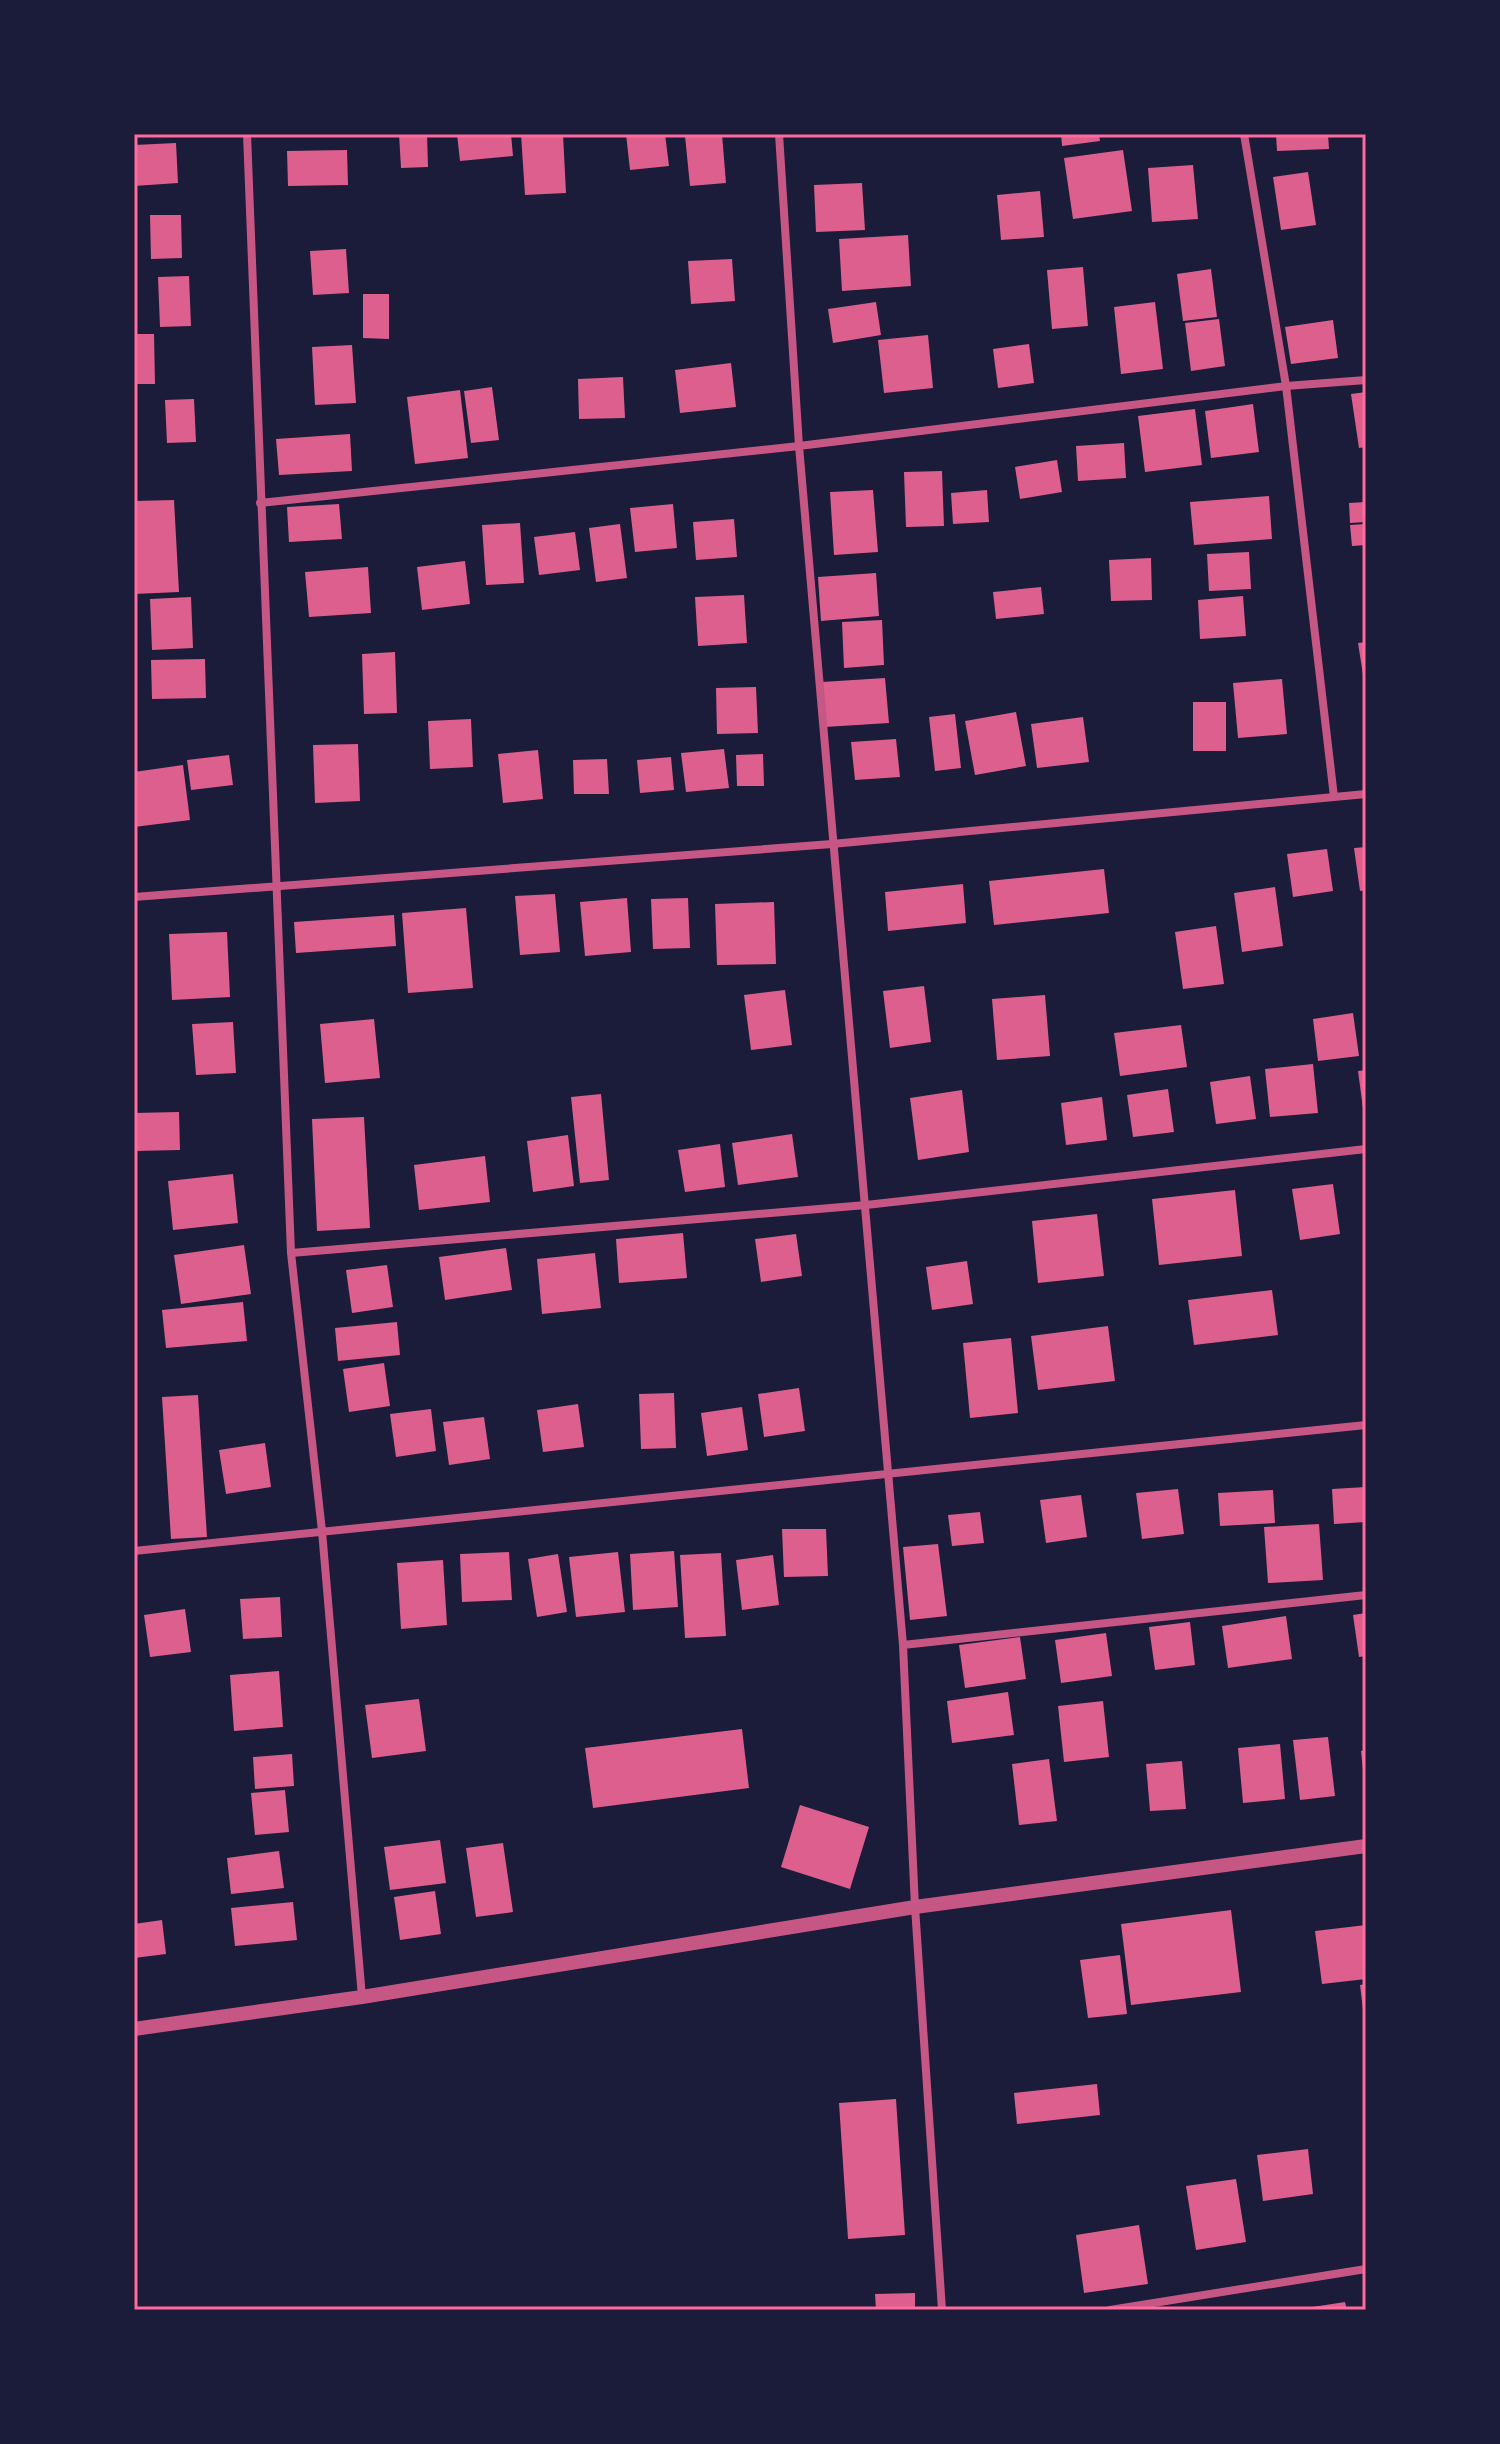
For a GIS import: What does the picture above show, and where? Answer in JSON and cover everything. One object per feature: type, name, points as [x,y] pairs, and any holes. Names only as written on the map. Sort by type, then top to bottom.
[{"type":"street","points":[[247,134],[291,1253],[322,1531],[362,1997]]},
{"type":"street","points":[[779,134],[799,446],[903,1645],[915,1907],[942,2310]]},
{"type":"street","points":[[1244,134],[1286,386],[1334,797]]},
{"type":"street","points":[[260,503],[799,446],[1286,386],[1366,380]]},
{"type":"street","points":[[134,897],[832,844],[1366,794]]},
{"type":"street","points":[[291,1253],[866,1205],[1366,1149]]},
{"type":"street","points":[[134,1551],[1366,1425]]},
{"type":"street","points":[[903,1645],[1366,1595]]},
{"type":"street","points":[[134,2029],[362,1997],[915,1907],[1366,1846]]},
{"type":"street","points":[[1110,2310],[1366,2269]]},
{"type":"building","points":[[399,134],[427,134],[428,167],[401,168]]},
{"type":"building","points":[[457,134],[511,134],[513,156],[460,161]]},
{"type":"building","points":[[521,134],[563,134],[566,193],[525,195]]},
{"type":"building","points":[[626,134],[665,134],[669,166],[630,170]]},
{"type":"building","points":[[722,134],[726,183],[690,186],[685,136]]},
{"type":"building","points":[[1061,134],[1099,134],[1100,141],[1062,146]]},
{"type":"building","points":[[1276,134],[1328,134],[1329,149],[1277,151]]},
{"type":"building","points":[[176,143],[178,183],[134,186],[134,145]]},
{"type":"building","points":[[347,150],[348,185],[288,186],[287,151]]},
{"type":"building","points":[[1123,150],[1132,211],[1073,219],[1064,158]]},
{"type":"building","points":[[1193,165],[1198,219],[1152,222],[1148,168]]},
{"type":"building","points":[[1308,172],[1316,225],[1281,230],[1273,177]]},
{"type":"building","points":[[862,183],[865,230],[816,232],[814,185]]},
{"type":"building","points":[[1040,191],[1044,237],[1001,240],[997,195]]},
{"type":"building","points":[[150,215],[181,215],[182,258],[151,259]]},
{"type":"building","points":[[908,235],[911,286],[842,291],[839,239]]},
{"type":"building","points":[[346,249],[349,293],[313,295],[310,251]]},
{"type":"building","points":[[732,259],[735,301],[691,304],[688,261]]},
{"type":"building","points":[[1083,267],[1088,326],[1052,329],[1047,270]]},
{"type":"building","points":[[1211,269],[1217,317],[1183,321],[1177,274]]},
{"type":"building","points":[[189,276],[191,326],[160,327],[158,277]]},
{"type":"building","points":[[363,294],[389,294],[389,339],[363,338]]},
{"type":"building","points":[[876,302],[881,335],[833,343],[828,309]]},
{"type":"building","points":[[1155,302],[1163,369],[1121,374],[1114,307]]},
{"type":"building","points":[[1219,319],[1225,366],[1191,371],[1185,323]]},
{"type":"building","points":[[1333,320],[1338,358],[1291,364],[1285,327]]},
{"type":"building","points":[[134,334],[154,334],[155,384],[134,384]]},
{"type":"building","points":[[928,335],[933,388],[884,393],[878,340]]},
{"type":"building","points":[[1029,344],[1034,383],[998,388],[993,349]]},
{"type":"building","points":[[352,345],[356,403],[315,405],[312,347]]},
{"type":"building","points":[[731,363],[736,407],[680,413],[675,370]]},
{"type":"building","points":[[623,377],[625,418],[579,419],[578,379]]},
{"type":"building","points":[[492,387],[499,440],[471,443],[464,391]]},
{"type":"building","points":[[460,390],[468,458],[415,464],[407,397]]},
{"type":"building","points":[[1366,392],[1366,447],[1359,448],[1351,394]]},
{"type":"building","points":[[194,399],[196,442],[167,443],[165,400]]},
{"type":"building","points":[[1253,404],[1259,452],[1211,458],[1205,411]]},
{"type":"building","points":[[1195,409],[1202,465],[1145,472],[1138,416]]},
{"type":"building","points":[[350,434],[352,471],[279,475],[276,439]]},
{"type":"building","points":[[1124,443],[1126,478],[1078,481],[1076,446]]},
{"type":"building","points":[[1057,460],[1062,492],[1020,499],[1015,467]]},
{"type":"building","points":[[942,471],[944,526],[906,527],[904,472]]},
{"type":"building","points":[[873,490],[878,552],[834,555],[830,492]]},
{"type":"building","points":[[987,490],[989,522],[953,524],[951,493]]},
{"type":"building","points":[[1269,496],[1272,539],[1194,545],[1190,502]]},
{"type":"building","points":[[174,500],[179,592],[134,594],[134,501]]},
{"type":"building","points":[[1366,502],[1366,522],[1350,523],[1349,503]]},
{"type":"building","points":[[339,504],[342,539],[289,542],[287,507]]},
{"type":"building","points":[[673,504],[677,548],[635,552],[630,508]]},
{"type":"building","points":[[734,519],[737,557],[696,560],[693,522]]},
{"type":"building","points":[[520,523],[524,583],[486,585],[482,525]]},
{"type":"building","points":[[620,524],[627,578],[596,582],[589,528]]},
{"type":"building","points":[[1366,524],[1366,545],[1352,546],[1350,525]]},
{"type":"building","points":[[575,532],[580,570],[539,575],[534,537]]},
{"type":"building","points":[[1249,552],[1251,589],[1209,591],[1207,554]]},
{"type":"building","points":[[1151,558],[1152,600],[1111,601],[1109,560]]},
{"type":"building","points":[[465,561],[470,604],[422,610],[417,567]]},
{"type":"building","points":[[368,567],[371,613],[309,617],[305,572]]},
{"type":"building","points":[[876,573],[879,616],[821,621],[818,577]]},
{"type":"building","points":[[1041,587],[1044,614],[996,619],[993,592]]},
{"type":"building","points":[[744,595],[747,643],[698,646],[695,597]]},
{"type":"building","points":[[1243,596],[1246,636],[1200,639],[1198,600]]},
{"type":"building","points":[[191,597],[193,648],[152,650],[150,599]]},
{"type":"building","points":[[882,620],[884,665],[844,668],[842,622]]},
{"type":"building","points":[[1366,642],[1366,681],[1364,681],[1358,643]]},
{"type":"building","points":[[395,652],[397,713],[364,714],[362,654]]},
{"type":"building","points":[[205,659],[206,698],[152,699],[151,660]]},
{"type":"building","points":[[885,678],[889,723],[825,727],[822,682]]},
{"type":"building","points":[[1282,679],[1287,734],[1238,738],[1233,683]]},
{"type":"building","points":[[756,687],[758,733],[717,734],[716,688]]},
{"type":"building","points":[[1193,702],[1226,702],[1226,751],[1193,751]]},
{"type":"building","points":[[1016,712],[1026,766],[975,775],[965,721]]},
{"type":"building","points":[[955,714],[961,768],[935,771],[929,717]]},
{"type":"building","points":[[1083,717],[1089,762],[1037,768],[1031,724]]},
{"type":"building","points":[[471,719],[473,767],[430,769],[428,721]]},
{"type":"building","points":[[896,739],[900,777],[855,780],[851,742]]},
{"type":"building","points":[[358,744],[360,801],[315,803],[313,745]]},
{"type":"building","points":[[724,749],[729,788],[686,792],[681,753]]},
{"type":"building","points":[[538,750],[543,799],[503,803],[498,754]]},
{"type":"building","points":[[763,754],[764,786],[737,786],[736,755]]},
{"type":"building","points":[[229,755],[233,785],[191,790],[187,760]]},
{"type":"building","points":[[671,757],[674,790],[640,793],[637,760]]},
{"type":"building","points":[[607,759],[609,794],[574,794],[573,760]]},
{"type":"building","points":[[183,765],[190,820],[134,827],[134,772]]},
{"type":"building","points":[[1366,847],[1366,890],[1360,891],[1354,848]]},
{"type":"building","points":[[1327,849],[1333,891],[1293,897],[1287,854]]},
{"type":"building","points":[[1104,869],[1109,913],[994,925],[989,881]]},
{"type":"building","points":[[963,884],[966,923],[888,931],[885,892]]},
{"type":"building","points":[[1275,887],[1283,946],[1242,952],[1234,893]]},
{"type":"building","points":[[555,894],[560,952],[520,955],[515,896]]},
{"type":"building","points":[[627,898],[631,952],[585,956],[580,902]]},
{"type":"building","points":[[688,898],[690,948],[653,949],[651,899]]},
{"type":"building","points":[[774,902],[776,964],[717,965],[715,904]]},
{"type":"building","points":[[466,908],[473,988],[408,993],[402,913]]},
{"type":"building","points":[[394,915],[396,946],[296,953],[294,922]]},
{"type":"building","points":[[1216,926],[1224,984],[1183,989],[1175,932]]},
{"type":"building","points":[[227,932],[230,997],[172,1000],[169,934]]},
{"type":"building","points":[[924,986],[931,1042],[890,1048],[883,991]]},
{"type":"building","points":[[785,990],[792,1045],[751,1050],[744,995]]},
{"type":"building","points":[[1045,995],[1050,1056],[997,1060],[992,999]]},
{"type":"building","points":[[1353,1013],[1359,1056],[1318,1061],[1313,1019]]},
{"type":"building","points":[[374,1019],[380,1078],[325,1083],[320,1024]]},
{"type":"building","points":[[233,1022],[236,1073],[196,1075],[192,1024]]},
{"type":"building","points":[[1181,1025],[1187,1067],[1120,1076],[1114,1033]]},
{"type":"building","points":[[1313,1064],[1318,1113],[1270,1117],[1265,1069]]},
{"type":"building","points":[[1366,1070],[1366,1116],[1364,1116],[1358,1071]]},
{"type":"building","points":[[1250,1076],[1256,1119],[1216,1124],[1210,1082]]},
{"type":"building","points":[[1168,1089],[1174,1132],[1133,1137],[1127,1095]]},
{"type":"building","points":[[962,1090],[969,1152],[918,1160],[910,1098]]},
{"type":"building","points":[[601,1094],[609,1180],[580,1183],[571,1097]]},
{"type":"building","points":[[1102,1097],[1107,1140],[1066,1145],[1061,1103]]},
{"type":"building","points":[[179,1112],[180,1150],[134,1151],[134,1113]]},
{"type":"building","points":[[364,1117],[370,1228],[317,1231],[312,1119]]},
{"type":"building","points":[[792,1134],[798,1177],[738,1185],[732,1143]]},
{"type":"building","points":[[568,1135],[574,1186],[533,1192],[527,1141]]},
{"type":"building","points":[[720,1144],[725,1187],[685,1192],[678,1150]]},
{"type":"building","points":[[485,1156],[490,1202],[419,1210],[414,1165]]},
{"type":"building","points":[[233,1174],[238,1223],[173,1230],[168,1181]]},
{"type":"building","points":[[1333,1184],[1340,1234],[1300,1240],[1292,1189]]},
{"type":"building","points":[[1235,1190],[1242,1256],[1159,1265],[1152,1199]]},
{"type":"building","points":[[1097,1214],[1104,1276],[1038,1283],[1032,1221]]},
{"type":"building","points":[[683,1233],[687,1278],[619,1283],[616,1239]]},
{"type":"building","points":[[796,1234],[802,1276],[761,1282],[755,1239]]},
{"type":"building","points":[[244,1245],[251,1294],[181,1304],[174,1255]]},
{"type":"building","points":[[506,1248],[512,1290],[445,1300],[439,1257]]},
{"type":"building","points":[[595,1253],[601,1308],[542,1314],[537,1259]]},
{"type":"building","points":[[967,1261],[973,1304],[932,1310],[926,1267]]},
{"type":"building","points":[[387,1265],[393,1307],[352,1313],[346,1270]]},
{"type":"building","points":[[1272,1290],[1278,1335],[1194,1345],[1188,1300]]},
{"type":"building","points":[[243,1302],[247,1341],[166,1348],[162,1310]]},
{"type":"building","points":[[397,1322],[400,1355],[338,1361],[335,1328]]},
{"type":"building","points":[[1108,1326],[1115,1381],[1038,1390],[1031,1336]]},
{"type":"building","points":[[1011,1338],[1018,1413],[970,1418],[963,1343]]},
{"type":"building","points":[[384,1363],[390,1406],[349,1412],[343,1369]]},
{"type":"building","points":[[799,1388],[805,1431],[764,1437],[758,1394]]},
{"type":"building","points":[[674,1393],[676,1448],[641,1449],[639,1394]]},
{"type":"building","points":[[198,1395],[207,1537],[171,1539],[162,1397]]},
{"type":"building","points":[[578,1404],[584,1447],[543,1452],[537,1410]]},
{"type":"building","points":[[742,1407],[748,1450],[707,1456],[701,1413]]},
{"type":"building","points":[[431,1409],[436,1451],[396,1457],[390,1414]]},
{"type":"building","points":[[484,1417],[490,1459],[449,1465],[443,1422]]},
{"type":"building","points":[[265,1443],[271,1487],[226,1494],[219,1450]]},
{"type":"building","points":[[1366,1487],[1366,1522],[1334,1524],[1332,1489]]},
{"type":"building","points":[[1178,1489],[1184,1534],[1142,1539],[1136,1493]]},
{"type":"building","points":[[1273,1490],[1275,1523],[1220,1526],[1218,1493]]},
{"type":"building","points":[[1081,1495],[1087,1537],[1046,1543],[1040,1500]]},
{"type":"building","points":[[980,1512],[984,1543],[952,1546],[948,1515]]},
{"type":"building","points":[[1319,1524],[1323,1580],[1268,1583],[1264,1527]]},
{"type":"building","points":[[782,1529],[826,1529],[828,1576],[784,1577]]},
{"type":"building","points":[[938,1544],[947,1616],[910,1620],[903,1547]]},
{"type":"building","points":[[674,1551],[678,1607],[633,1610],[630,1554]]},
{"type":"building","points":[[509,1552],[512,1600],[462,1602],[460,1554]]},
{"type":"building","points":[[618,1552],[625,1612],[576,1617],[569,1557]]},
{"type":"building","points":[[721,1553],[726,1636],[685,1638],[680,1555]]},
{"type":"building","points":[[558,1554],[567,1612],[537,1617],[528,1559]]},
{"type":"building","points":[[773,1555],[779,1605],[742,1610],[736,1560]]},
{"type":"building","points":[[443,1560],[447,1625],[401,1629],[397,1563]]},
{"type":"building","points":[[280,1597],[282,1637],[243,1639],[240,1599]]},
{"type":"building","points":[[185,1609],[191,1652],[150,1657],[144,1615]]},
{"type":"building","points":[[1366,1613],[1366,1656],[1359,1657],[1353,1615]]},
{"type":"building","points":[[1286,1616],[1292,1659],[1228,1668],[1222,1626]]},
{"type":"building","points":[[1190,1622],[1195,1665],[1155,1670],[1149,1627]]},
{"type":"building","points":[[1106,1633],[1112,1676],[1061,1683],[1055,1640]]},
{"type":"building","points":[[1020,1637],[1026,1679],[965,1688],[959,1645]]},
{"type":"building","points":[[279,1671],[283,1727],[234,1731],[230,1675]]},
{"type":"building","points":[[1008,1692],[1014,1735],[952,1743],[947,1701]]},
{"type":"building","points":[[419,1699],[426,1751],[372,1758],[365,1705]]},
{"type":"building","points":[[1103,1701],[1109,1757],[1064,1762],[1058,1706]]},
{"type":"building","points":[[742,1729],[749,1788],[593,1808],[585,1748]]},
{"type":"building","points":[[1328,1737],[1335,1796],[1300,1800],[1293,1740]]},
{"type":"building","points":[[1280,1744],[1285,1799],[1243,1803],[1238,1748]]},
{"type":"building","points":[[1366,1750],[1366,1779],[1364,1779],[1361,1751]]},
{"type":"building","points":[[292,1754],[294,1786],[255,1789],[253,1757]]},
{"type":"building","points":[[1049,1759],[1057,1821],[1019,1825],[1012,1764]]},
{"type":"building","points":[[1182,1761],[1186,1809],[1150,1811],[1146,1764]]},
{"type":"building","points":[[285,1790],[289,1832],[255,1835],[251,1793]]},
{"type":"building","points":[[800,1805],[869,1827],[850,1889],[781,1867]]},
{"type":"building","points":[[440,1840],[446,1883],[390,1890],[384,1847]]},
{"type":"building","points":[[503,1843],[513,1912],[476,1917],[466,1848]]},
{"type":"building","points":[[279,1851],[284,1888],[231,1894],[227,1858]]},
{"type":"building","points":[[435,1891],[441,1934],[400,1940],[394,1897]]},
{"type":"building","points":[[293,1902],[297,1940],[235,1946],[231,1908]]},
{"type":"building","points":[[1231,1910],[1241,1992],[1131,2005],[1121,1924]]},
{"type":"building","points":[[162,1920],[166,1954],[134,1958],[134,1924]]},
{"type":"building","points":[[1366,1925],[1366,1979],[1322,1984],[1315,1931]]},
{"type":"building","points":[[1120,1955],[1127,2014],[1088,2018],[1080,1960]]},
{"type":"building","points":[[1366,1984],[1366,2018],[1364,2018],[1360,1985]]},
{"type":"building","points":[[1097,2084],[1100,2115],[1017,2124],[1014,2093]]},
{"type":"building","points":[[896,2099],[905,2235],[848,2239],[839,2103]]},
{"type":"building","points":[[1308,2149],[1313,2194],[1263,2201],[1257,2155]]},
{"type":"building","points":[[1236,2179],[1246,2242],[1196,2250],[1186,2186]]},
{"type":"building","points":[[1139,2225],[1148,2284],[1084,2293],[1076,2235]]},
{"type":"building","points":[[915,2293],[915,2310],[876,2310],[875,2294]]},
{"type":"building","points":[[1345,2302],[1347,2310],[1306,2310],[1306,2308]]}]
